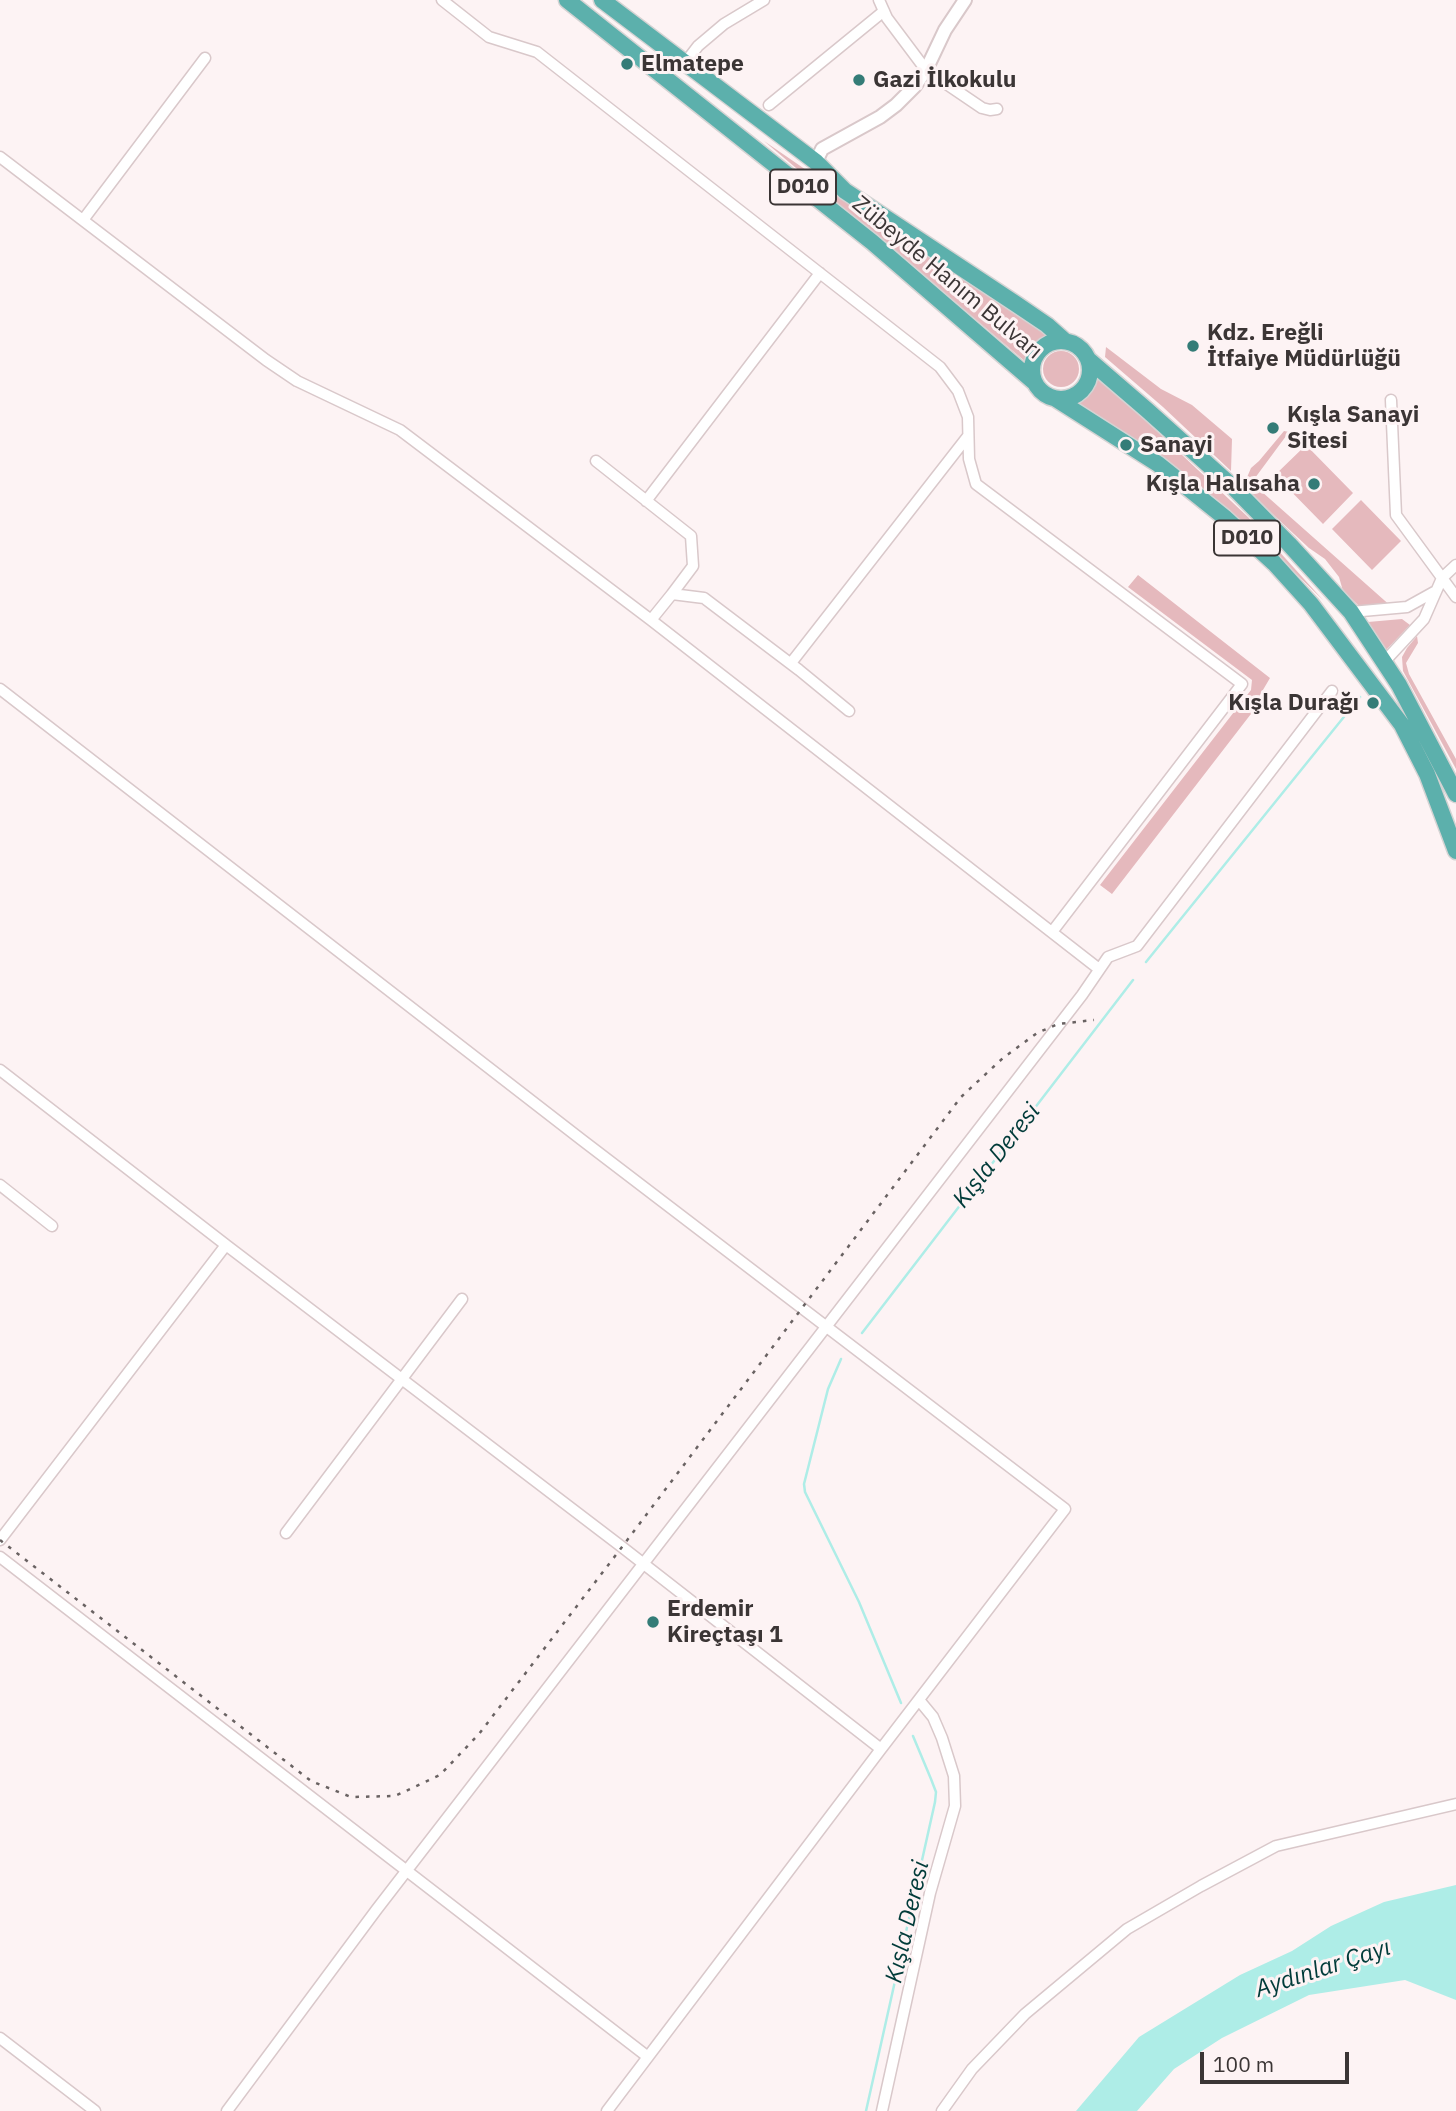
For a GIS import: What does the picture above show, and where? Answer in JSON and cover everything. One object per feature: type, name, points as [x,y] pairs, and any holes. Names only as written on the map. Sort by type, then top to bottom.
[{"type":"highway","name":"Zübeyde Hanım Bulvarı","points":[[567,0],[872,242],[1034,382]]},
{"type":"highway","name":"Zübeyde Hanım Bulvarı","points":[[602,0],[816,162],[845,191],[1047,325],[1065,341],[1080,347],[1089,360],[1233,487],[1350,612],[1399,685],[1456,794]]},
{"type":"highway","name":"Zübeyde Hanım Bulvarı","points":[[1065,341],[1048,343],[1035,356],[1031,373],[1039,390],[1158,464],[1274,563],[1311,604],[1402,725],[1427,774],[1456,851]]},
{"type":"highway","points":[[1055,398],[1066,398],[1083,389],[1088,380],[1089,360]]},
{"type":"street","points":[[442,0],[489,37],[537,52],[940,367],[958,391],[968,417],[969,459],[976,484],[1242,684],[1052,932]]},
{"type":"street","points":[[738,0],[745,11]]},
{"type":"street","points":[[685,63],[705,40],[764,0]]},
{"type":"street","points":[[879,0],[926,70],[982,108],[997,109]]},
{"type":"street","points":[[816,162],[822,149],[880,117],[897,105],[915,86],[926,70],[944,30],[965,0]]},
{"type":"street","points":[[769,105],[884,11]]},
{"type":"street","points":[[83,220],[205,58]]},
{"type":"street","points":[[0,157],[266,360],[297,381],[400,430],[651,620],[1099,969]]},
{"type":"street","points":[[646,501],[820,273]]},
{"type":"street","points":[[1391,400],[1396,515],[1456,597]]},
{"type":"street","points":[[791,663],[968,436]]},
{"type":"street","points":[[596,461],[691,536],[693,565],[651,620]]},
{"type":"street","points":[[1384,662],[1424,618],[1442,578],[1456,565]]},
{"type":"street","points":[[1350,612],[1407,607],[1434,592]]},
{"type":"street","points":[[672,594],[704,598],[791,663],[849,711]]},
{"type":"street","points":[[0,690],[1065,1509],[607,2111]]},
{"type":"street","points":[[228,2111],[407,1870],[1082,995],[1108,957],[1137,946],[1332,691]]},
{"type":"street","points":[[0,1070],[881,1749]]},
{"type":"street","points":[[0,1185],[52,1226]]},
{"type":"street","points":[[0,1540],[226,1245]]},
{"type":"street","points":[[286,1533],[462,1299]]},
{"type":"street","points":[[0,1557],[648,2057]]},
{"type":"street","points":[[882,2111],[930,1893],[955,1806],[954,1776],[942,1738],[933,1717],[919,1700]]},
{"type":"street","points":[[942,2111],[972,2070],[1025,2014],[1128,1929],[1276,1846],[1456,1804]]},
{"type":"street","points":[[0,2038],[94,2111]]},
{"type":"shaded area","points":[[764,141],[1049,335],[1034,346],[1027,363]]},
{"type":"shaded area","points":[[1106,347],[1161,389],[1192,405],[1232,439],[1231,471],[1105,357]]},
{"type":"shaded area","points":[[1061,351],[1074,356],[1079,369],[1074,382],[1061,387],[1048,382],[1043,369],[1048,356]]},
{"type":"shaded area","points":[[1097,375],[1248,517],[1323,600],[1243,522],[1147,451],[1075,403],[1092,386]]},
{"type":"shaded area","points":[[1284,431],[1289,432],[1255,478],[1261,491],[1393,608],[1358,605],[1343,591],[1339,577],[1325,559],[1309,548],[1249,492],[1245,482],[1251,468]]},
{"type":"shaded area","name":"Kışla Halısaha","points":[[1306,445],[1353,493],[1323,524],[1275,475]]},
{"type":"shaded area","name":"Kışla Halısaha","points":[[1361,500],[1401,541],[1372,570],[1332,529]]},
{"type":"shaded area","points":[[1138,575],[1270,678],[1254,710],[1112,894],[1100,885],[1251,690],[1252,680],[1128,587]]},
{"type":"shaded area","points":[[1402,619],[1410,625],[1386,650],[1368,622]]},
{"type":"shaded area","points":[[1417,636],[1418,643],[1406,663],[1409,674],[1456,759],[1456,769],[1403,671],[1402,657]]},
{"type":"water","name":"Aydınlar Çayı","points":[[1456,1885],[1456,2000],[1405,1980],[1309,1995],[1222,2038],[1174,2069],[1137,2111],[1076,2111],[1139,2037],[1240,1975],[1292,1951],[1331,1926],[1384,1902]]},
{"type":"waterway","name":"Kışla Deresi","points":[[1146,962],[1360,697]]},
{"type":"waterway","name":"Kışla Deresi","points":[[862,1333],[1133,980]]},
{"type":"waterway","name":"Kışla Deresi","points":[[841,1359],[828,1389],[804,1484],[805,1492],[859,1602],[901,1703]]},
{"type":"waterway","name":"Kışla Deresi","points":[[866,2111],[935,1802],[936,1792],[913,1736]]},
{"type":"railway","points":[[0,1540],[311,1781],[351,1797],[395,1796],[440,1775],[479,1734],[961,1097],[1003,1058],[1037,1033],[1058,1024],[1094,1020]]},
{"type":"place","name":"Elmatepe","points":[[627,64]]},
{"type":"place","name":"Gazi İlkokulu","points":[[859,80]]},
{"type":"place","name":"Kdz. Ereğli İtfaiye Müdürlüğü","points":[[1193,346]]},
{"type":"place","name":"Kışla Sanayi Sitesi","points":[[1273,428]]},
{"type":"place","name":"Sanayi","points":[[1126,445]]},
{"type":"place","name":"Kışla Halısaha","points":[[1314,484]]},
{"type":"place","name":"Kışla Durağı","points":[[1373,703]]},
{"type":"place","name":"Erdemir Kireçtaşı 1","points":[[653,1622]]}]
